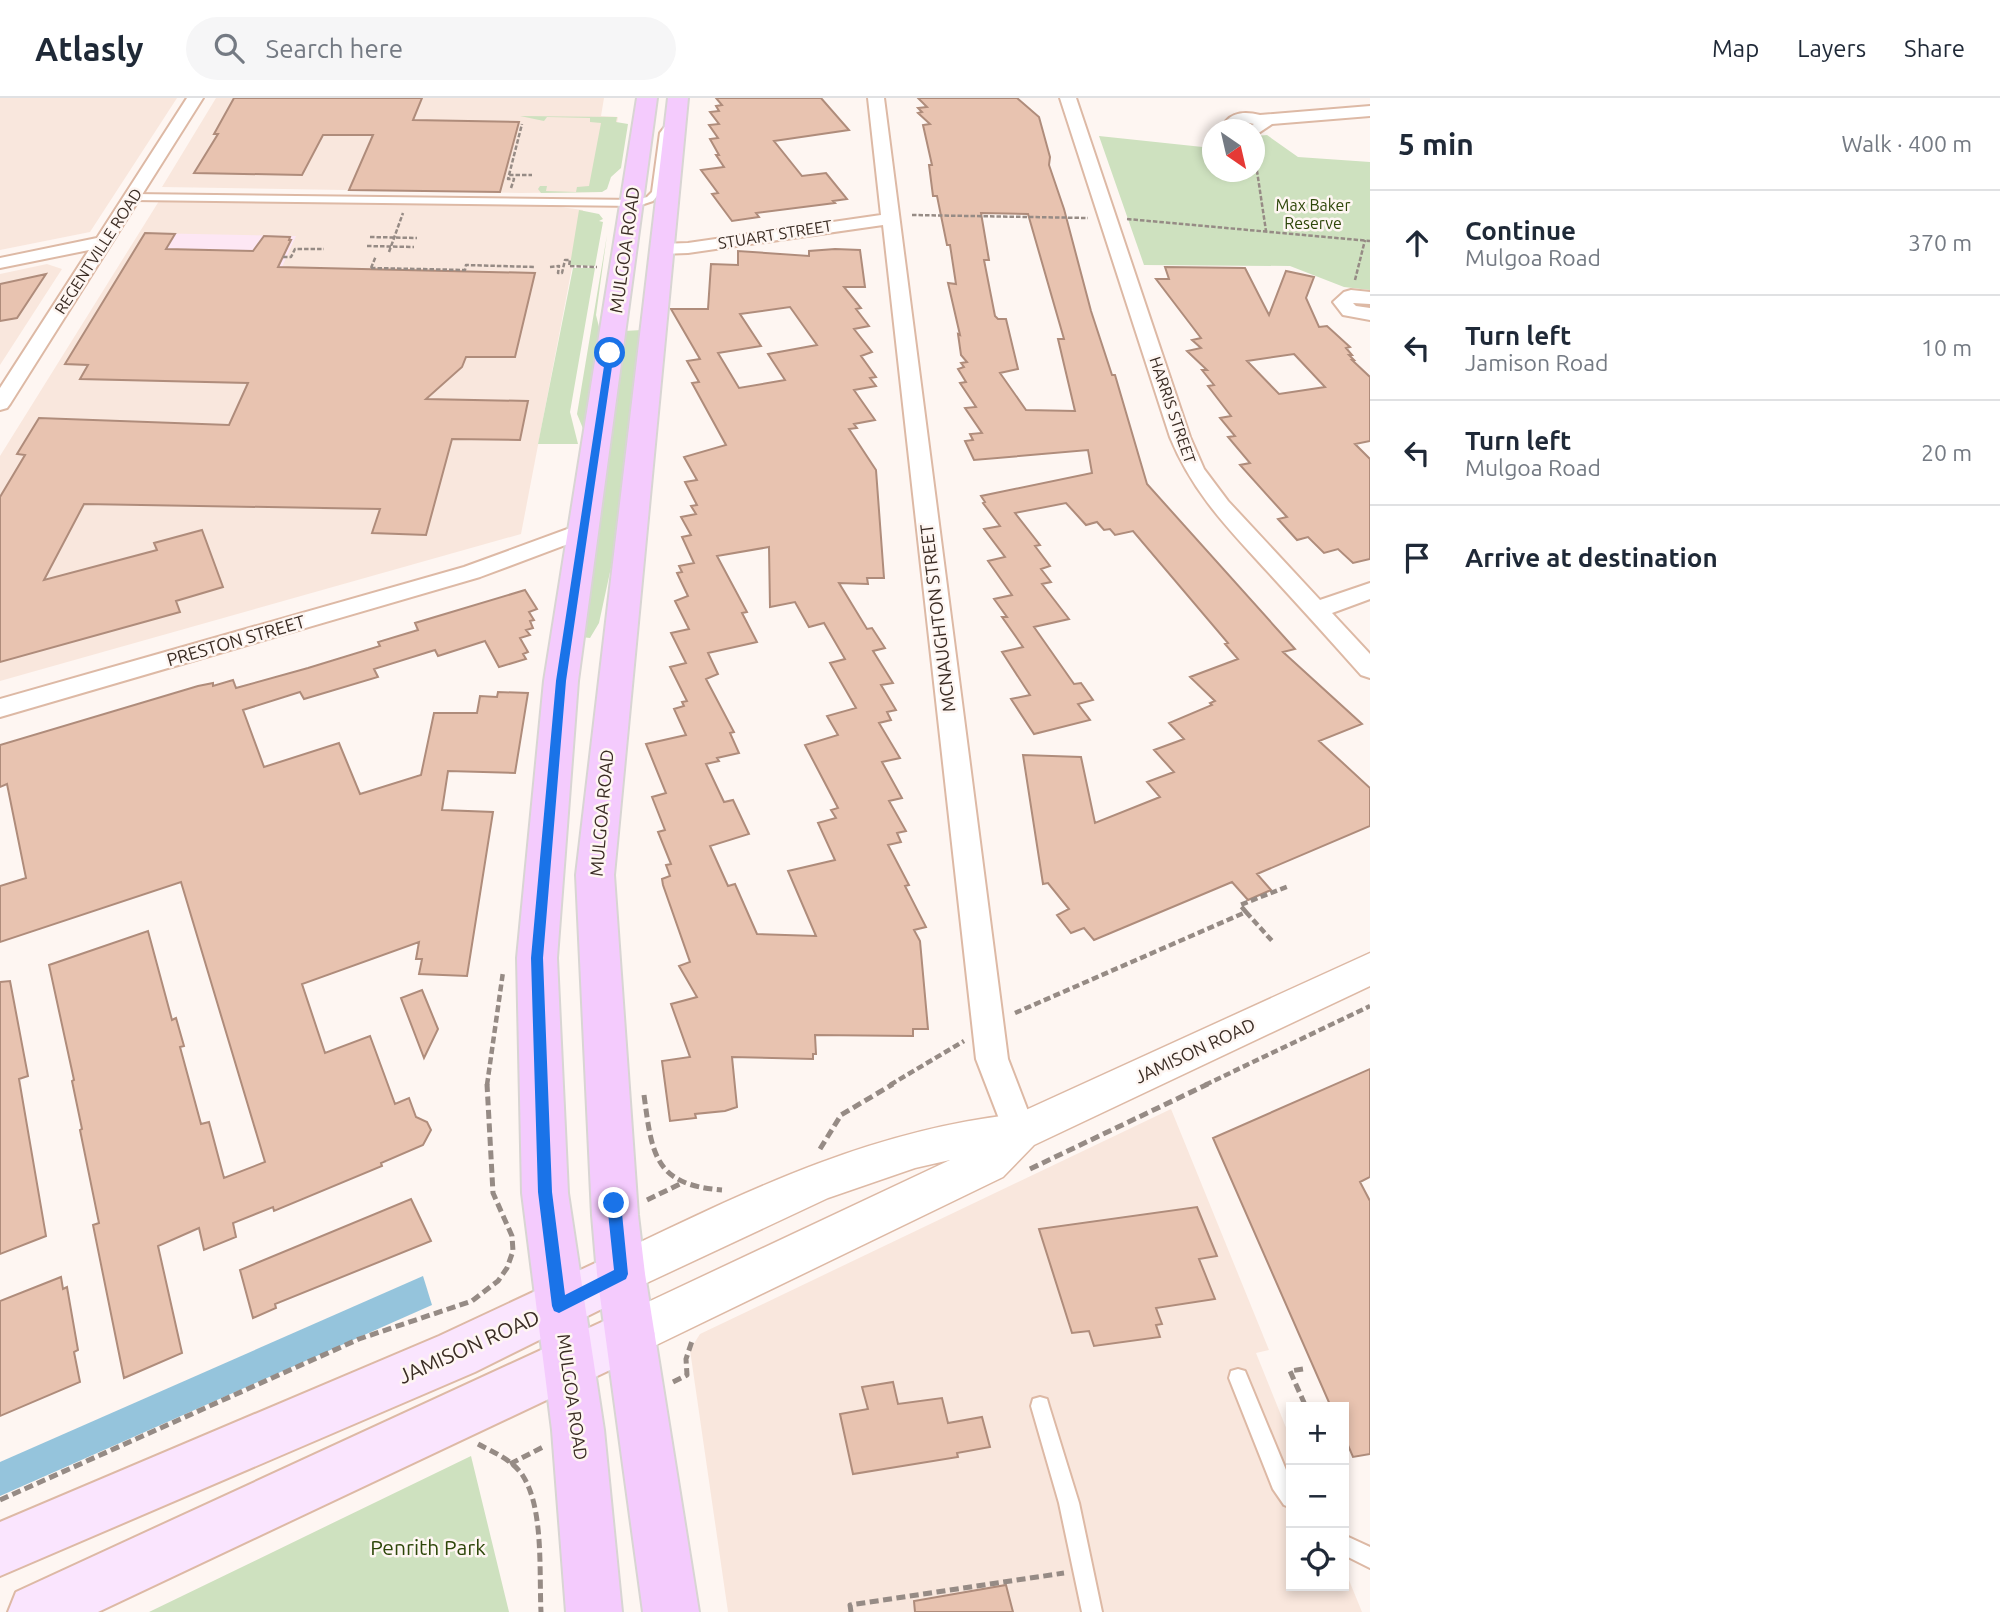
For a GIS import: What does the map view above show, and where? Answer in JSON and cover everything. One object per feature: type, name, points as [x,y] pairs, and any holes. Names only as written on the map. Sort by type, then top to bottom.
[{"type":"main road","name":"MULGOA ROAD","points":[[594,1612],[578,1430],[545,1192],[537,958],[561,681],[647,98]]},
{"type":"main road","name":"MULGOA ROAD","points":[[671,1612],[621,1274],[614,1203],[595,875],[677,109]]},
{"type":"main road","name":"JAMISON ROAD","points":[[0,1549],[457,1354],[621,1274]]},
{"type":"main road","name":"JAMISON ROAD","points":[[36,1612],[630,1334]]},
{"type":"street","name":"REGENTVILLE ROAD","points":[[0,404],[195,98]]},
{"type":"street","name":"MCNAUGHTON STREET","points":[[876,98],[992,1059],[1021,1152]]},
{"type":"street","name":"HARRIS STREET","points":[[1068,98],[1180,437],[1194,470],[1220,506],[1370,668]]},
{"type":"street","points":[[1265,125],[1370,111]]},
{"type":"street","name":"STUART STREET","points":[[660,249],[688,248],[853,222],[890,219]]},
{"type":"street","points":[[0,263],[103,242]]},
{"type":"street","points":[[1364,297],[1343,299],[1343,305],[1356,313],[1370,314]]},
{"type":"street","name":"PRESTON STREET","points":[[0,708],[471,572],[584,530]]},
{"type":"street","name":"PRESTON STREET","points":[[471,572],[539,561],[558,562],[579,570]]},
{"type":"street","points":[[1315,611],[1370,591]]},
{"type":"street","name":"JAMISON ROAD","points":[[630,1334],[988,1163],[1021,1152],[1370,970]]},
{"type":"street","name":"JAMISON ROAD","points":[[621,1274],[771,1203],[858,1168],[976,1135],[1021,1152]]},
{"type":"lane","points":[[133,197],[632,203],[647,201],[656,192],[664,133],[677,109]]},
{"type":"lane","points":[[1238,1378],[1280,1482],[1286,1491]]},
{"type":"lane","points":[[1040,1406],[1069,1503],[1092,1612]]},
{"type":"lane","points":[[1349,1548],[1370,1558]]},
{"type":"path","points":[[509,197],[514,180],[508,180],[522,124]]},
{"type":"path","points":[[509,175],[532,175]]},
{"type":"path","points":[[1259,182],[1266,231]]},
{"type":"path","points":[[389,252],[406,206]]},
{"type":"path","points":[[890,219],[918,214],[1085,217],[1096,220]]},
{"type":"path","points":[[1119,218],[1368,240],[1355,281],[1364,297]]},
{"type":"path","points":[[370,237],[417,238]]},
{"type":"path","points":[[367,246],[414,247]]},
{"type":"path","points":[[283,257],[291,257],[295,249],[324,249]]},
{"type":"path","points":[[376,256],[371,269],[465,270],[466,265],[535,267]]},
{"type":"path","points":[[550,267],[559,266],[558,272],[562,273],[565,260],[570,260],[569,266],[598,267]]},
{"type":"path","points":[[383,268],[386,261]]},
{"type":"path","points":[[1273,942],[1240,905],[1289,886]]},
{"type":"path","points":[[1011,1015],[1246,912]]},
{"type":"path","points":[[1021,1152],[1370,1006]]},
{"type":"path","points":[[814,1153],[821,1148],[841,1115],[965,1040]]},
{"type":"path","points":[[644,1092],[651,1143],[658,1163],[682,1183],[702,1189],[723,1190],[734,1185]]},
{"type":"path","points":[[0,1500],[359,1339],[472,1301],[498,1281],[508,1268]]},
{"type":"path","points":[[687,1375],[686,1359],[692,1342],[698,1335]]},
{"type":"path","points":[[1303,1368],[1290,1371],[1304,1402]]},
{"type":"path","points":[[477,1444],[500,1456],[523,1475],[533,1504],[541,1612]]},
{"type":"path","points":[[851,1612],[850,1605],[1083,1570]]},
{"type":"shaded area","points":[[0,98],[177,98],[90,232],[0,250]]},
{"type":"shaded area","points":[[216,98],[604,98],[601,116],[618,117],[606,188],[601,192],[162,187]]},
{"type":"shaded area","points":[[159,201],[553,206],[583,210],[521,534],[0,681],[0,456]]},
{"type":"shaded area","points":[[145,233],[296,236],[282,267],[126,264]]},
{"type":"shaded area","points":[[47,264],[62,269],[0,365],[0,274]]},
{"type":"shaded area","points":[[1171,1109],[1269,1350],[1256,1353],[1286,1428],[1286,1591],[1349,1591],[1349,1580],[1362,1612],[728,1612],[690,1350],[700,1334]]},
{"type":"green space","points":[[520,116],[617,117],[616,122],[628,124],[621,168],[611,177],[607,189],[602,192],[541,193],[538,189],[540,186],[547,186],[546,191],[576,192],[577,187],[589,186],[601,123],[590,122],[590,118],[547,117],[544,121]]},
{"type":"green space","name":"Max Baker Reserve","points":[[1265,135],[1298,157],[1370,162],[1370,290],[1344,287],[1290,266],[1144,265],[1099,136],[1202,147],[1202,182],[1265,182]]},
{"type":"green space","points":[[579,210],[599,214],[603,219],[599,221],[603,222],[595,266],[570,265]]},
{"type":"green space","points":[[607,235],[596,315],[602,339],[586,436],[577,414]]},
{"type":"green space","points":[[573,268],[595,268],[570,412],[578,444],[538,444]]},
{"type":"green space","points":[[642,330],[615,549],[599,623],[590,638],[581,637],[624,331]]},
{"type":"green space","name":"Penrith Park","points":[[471,1456],[509,1612],[149,1612]]},
{"type":"water","points":[[423,1276],[432,1305],[0,1496],[0,1462]]},
{"type":"building","points":[[234,98],[422,98],[413,120],[519,122],[500,192],[349,190],[373,135],[323,135],[302,175],[194,173],[218,134],[214,134]]},
{"type":"building","points":[[716,98],[821,98],[849,130],[774,141],[802,176],[826,173],[847,199],[833,201],[835,203],[756,213],[759,217],[732,221],[712,194],[718,193],[701,170],[724,167],[710,139],[718,138],[709,125],[719,124],[710,112],[719,111],[716,106],[722,105]]},
{"type":"building","points":[[918,98],[1017,98],[1039,117],[1050,157],[1049,165],[1064,209],[1091,311],[1112,375],[1115,375],[1147,484],[1295,649],[1283,652],[1362,724],[1319,741],[1370,788],[1370,826],[1257,874],[1271,890],[1248,900],[1232,882],[1094,940],[1084,928],[1071,933],[1057,915],[1069,909],[1048,883],[1043,884],[1023,755],[1081,757],[1095,823],[1160,797],[1147,782],[1174,772],[1154,750],[1184,739],[1169,723],[1212,705],[1210,703],[1215,701],[1190,677],[1238,659],[1225,644],[1228,643],[1133,531],[1115,535],[1110,529],[1104,530],[1097,522],[1086,525],[1066,503],[1015,513],[1040,545],[1035,546],[1050,566],[1041,569],[1051,582],[1042,584],[1069,619],[1034,627],[1074,684],[1081,683],[1093,700],[1078,704],[1090,720],[1034,734],[1011,699],[1030,695],[1002,652],[1023,647],[1002,617],[1007,617],[994,599],[1012,595],[988,561],[1005,557],[984,529],[1000,526],[981,496],[1092,473],[1088,450],[974,460],[965,441],[973,440],[970,434],[982,433],[965,408],[976,407],[960,383],[966,382],[958,369],[964,367],[961,363],[967,362],[961,355],[958,334],[960,335],[948,283],[956,284],[950,245],[947,245],[937,196],[933,196],[929,165],[932,165],[923,125],[930,124],[918,113],[922,112],[918,108],[927,107]],"holes":[[[981,213],[1028,214],[1064,339],[1058,339],[1075,411],[1026,410],[1000,373],[1018,369],[1006,319],[998,319],[995,316],[984,260],[989,260]]]},
{"type":"building","points":[[145,233],[175,234],[166,249],[253,251],[264,236],[290,237],[278,267],[535,273],[515,357],[466,357],[462,367],[426,399],[528,401],[520,440],[452,439],[426,535],[372,533],[380,509],[84,504],[44,580],[157,550],[154,543],[202,530],[223,587],[176,601],[180,612],[0,662],[0,497],[25,455],[17,454],[39,418],[229,425],[248,383],[80,379],[88,365],[65,364]]},
{"type":"building","points":[[860,250],[865,287],[844,287],[861,308],[856,309],[869,326],[854,329],[872,352],[861,356],[876,377],[870,378],[876,386],[854,390],[875,420],[854,424],[857,428],[849,429],[876,470],[884,578],[867,578],[868,584],[839,583],[867,629],[872,628],[885,648],[873,651],[893,683],[881,685],[896,710],[887,712],[891,720],[879,723],[900,758],[882,762],[902,798],[889,801],[906,831],[897,833],[901,842],[888,845],[909,885],[905,886],[926,927],[914,930],[920,941],[928,1029],[913,1029],[913,1036],[815,1035],[816,1054],[813,1054],[813,1059],[732,1057],[737,1107],[695,1114],[696,1118],[670,1121],[662,1061],[690,1057],[671,1004],[697,997],[679,966],[690,962],[663,885],[662,879],[670,876],[666,865],[671,864],[658,832],[665,830],[652,797],[666,793],[646,744],[686,735],[674,709],[684,706],[682,702],[687,701],[670,667],[686,663],[671,633],[689,629],[675,601],[688,596],[677,573],[682,572],[679,566],[694,563],[682,537],[691,535],[681,517],[696,514],[691,506],[697,505],[685,482],[697,480],[684,457],[726,445],[692,383],[699,382],[687,361],[700,359],[671,309],[708,309],[711,264],[738,265],[738,251],[809,256],[809,251]],"holes":[[[790,307],[817,345],[768,354],[785,380],[739,388],[718,353],[761,346],[740,314]],[[769,547],[770,607],[795,602],[809,627],[824,623],[845,659],[830,663],[856,708],[827,716],[838,735],[805,745],[838,808],[831,810],[836,818],[818,823],[835,860],[788,871],[816,936],[757,934],[735,884],[728,886],[710,846],[749,834],[733,800],[724,802],[706,764],[719,761],[717,758],[739,753],[730,733],[734,732],[706,679],[718,674],[708,653],[757,642],[742,613],[747,612],[717,556]]]},
{"type":"building","points":[[1165,267],[1245,268],[1269,315],[1286,271],[1314,277],[1306,298],[1319,327],[1327,326],[1350,347],[1346,348],[1352,355],[1349,355],[1352,360],[1370,377],[1370,441],[1355,444],[1370,459],[1370,559],[1353,563],[1338,549],[1324,553],[1308,537],[1297,540],[1278,519],[1287,517],[1240,465],[1250,463],[1228,437],[1235,436],[1220,418],[1231,416],[1208,386],[1214,385],[1202,370],[1207,370],[1187,351],[1201,348],[1192,340],[1201,338],[1156,279],[1169,279]],"holes":[[[1294,354],[1325,387],[1279,394],[1247,361]]]},
{"type":"building","points":[[46,274],[17,318],[0,321],[0,284]]},
{"type":"building","points":[[525,590],[537,609],[529,612],[534,620],[530,621],[533,628],[526,630],[530,635],[520,638],[528,652],[523,654],[526,659],[499,667],[485,641],[438,656],[435,650],[374,669],[378,677],[304,699],[300,692],[243,710],[264,767],[339,743],[360,794],[421,775],[434,713],[477,713],[480,696],[497,697],[498,692],[528,693],[515,773],[448,771],[442,810],[493,812],[467,976],[419,974],[422,959],[416,959],[419,942],[302,984],[325,1053],[370,1036],[395,1104],[409,1098],[416,1117],[427,1122],[431,1130],[423,1145],[381,1163],[382,1166],[274,1211],[273,1207],[233,1223],[236,1237],[204,1250],[199,1228],[158,1246],[182,1353],[124,1378],[93,1225],[99,1223],[80,1130],[82,1129],[72,1081],[74,1080],[49,965],[148,931],[172,1020],[176,1018],[184,1046],[180,1047],[201,1124],[209,1122],[224,1178],[265,1162],[181,882],[0,942],[0,886],[26,878],[7,784],[0,787],[0,745],[198,686],[213,683],[213,686],[233,680],[236,688],[308,668],[380,646],[378,642],[418,630],[415,623]]},
{"type":"building","points":[[10,981],[28,1076],[19,1079],[46,1236],[0,1254],[0,982]]},
{"type":"building","points":[[422,990],[438,1029],[424,1058],[401,998]]},
{"type":"building","points":[[1370,1069],[1370,1177],[1360,1182],[1370,1201],[1370,1454],[1353,1457],[1349,1448],[1349,1402],[1329,1402],[1213,1138]]},
{"type":"building","points":[[411,1199],[431,1241],[275,1304],[276,1308],[253,1318],[240,1270]]},
{"type":"building","points":[[1197,1207],[1217,1256],[1199,1259],[1215,1299],[1156,1308],[1162,1324],[1156,1325],[1160,1337],[1094,1346],[1089,1331],[1072,1333],[1039,1229]]},
{"type":"building","points":[[61,1277],[63,1289],[67,1287],[78,1350],[74,1352],[80,1382],[0,1416],[0,1301]]},
{"type":"building","points":[[893,1382],[898,1404],[942,1398],[948,1423],[982,1417],[990,1447],[957,1453],[958,1457],[853,1474],[840,1414],[868,1409],[862,1387]]},
{"type":"building","points":[[1006,1585],[1013,1612],[915,1612],[914,1601]]},
{"type":"route","points":[[610,353],[561,681],[537,958],[545,1192],[559,1306],[621,1274],[614,1203]]}]
